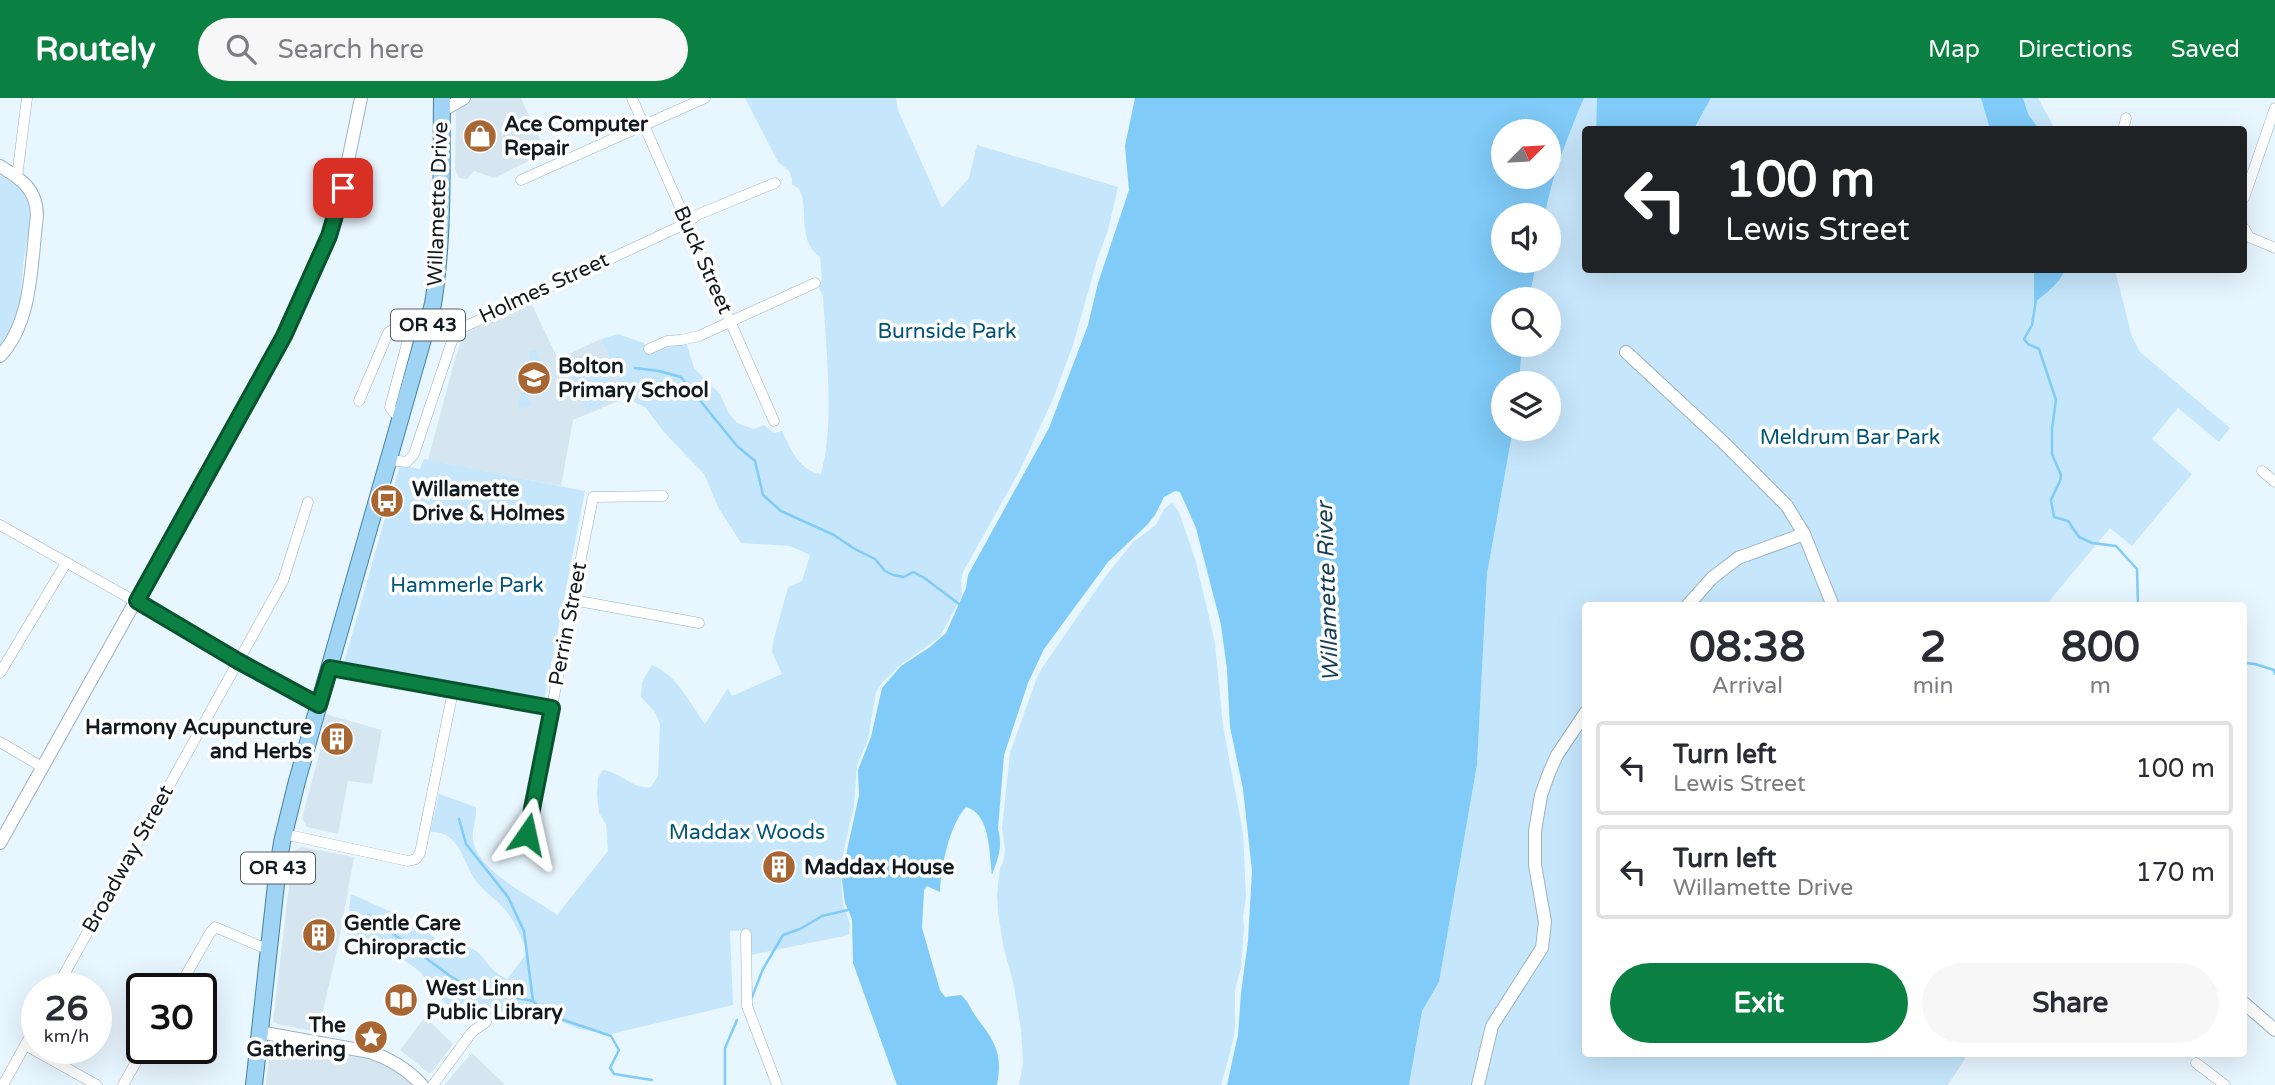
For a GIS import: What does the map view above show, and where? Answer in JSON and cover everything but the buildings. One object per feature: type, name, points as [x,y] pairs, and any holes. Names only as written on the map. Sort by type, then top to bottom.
[{"type":"main road","name":"Willamette Drive","points":[[254,1085],[284,834],[433,304],[439,271],[441,232],[442,104]]},
{"type":"street","points":[[17,177],[27,98]]},
{"type":"street","points":[[0,843],[276,351],[336,219],[361,98]]},
{"type":"street","points":[[442,104],[464,98]]},
{"type":"street","name":"Buck Street","points":[[632,98],[774,421]]},
{"type":"street","points":[[522,180],[705,98]]},
{"type":"street","points":[[2248,169],[2275,108]]},
{"type":"street","points":[[2124,126],[2126,118]]},
{"type":"street","points":[[0,166],[33,192],[37,216],[24,312],[14,339],[0,356]]},
{"type":"street","name":"Holmes Street","points":[[390,460],[407,462],[414,454],[452,341],[462,328],[687,223],[699,214],[775,183]]},
{"type":"street","points":[[2247,233],[2249,237],[2275,248]]},
{"type":"street","points":[[649,349],[667,341],[699,336],[815,283]]},
{"type":"street","points":[[359,401],[388,333],[400,324],[406,326],[409,336],[390,407],[394,413],[402,415]]},
{"type":"street","points":[[1626,352],[1787,506],[1804,534],[1831,602]]},
{"type":"street","points":[[2262,471],[2275,482]]},
{"type":"street","name":"Perrin Street","points":[[527,834],[593,497],[663,496]]},
{"type":"street","name":"Broadway Street","points":[[65,973],[284,581],[308,502]]},
{"type":"street","points":[[0,525],[319,705]]},
{"type":"street","points":[[1691,602],[1712,579],[1738,558],[1804,534]]},
{"type":"street","points":[[0,673],[66,563]]},
{"type":"street","points":[[573,600],[699,623]]},
{"type":"street","points":[[330,668],[552,708]]},
{"type":"street","points":[[284,834],[408,861],[416,859],[420,853],[453,691]]},
{"type":"street","points":[[1478,1085],[1492,1026],[1542,948],[1545,922],[1534,850],[1541,795],[1557,755],[1582,718]]},
{"type":"street","points":[[0,743],[42,767]]},
{"type":"street","points":[[187,973],[215,927],[269,950]]},
{"type":"street","points":[[746,934],[747,1006],[778,1085]]},
{"type":"street","points":[[2247,1006],[2275,1030]]},
{"type":"street","points":[[433,1085],[472,1032],[486,1022]]},
{"type":"street","points":[[259,1032],[383,1056],[403,1068],[422,1085]]},
{"type":"street","points":[[2,1085],[21,1052]]},
{"type":"street","points":[[2196,1063],[2225,1085]]},
{"type":"street","points":[[59,1064],[97,1085]]},
{"type":"street","points":[[123,1085],[135,1064]]},
{"type":"shaded area","points":[[473,98],[521,98],[541,142],[541,155],[494,178],[474,171],[467,179],[459,178],[455,169],[456,110]]},
{"type":"shaded area","name":"Bolton Primary School","points":[[531,303],[558,359],[601,339],[626,398],[573,420],[561,486],[428,460],[462,340],[468,332]]},
{"type":"shaded area","points":[[325,714],[382,730],[372,784],[348,781],[338,834],[307,827],[302,818],[321,747]]},
{"type":"shaded area","points":[[302,847],[354,857],[338,946],[318,1032],[273,1022],[291,869],[294,851]]},
{"type":"shaded area","points":[[425,1017],[453,1044],[429,1073],[400,1050]]},
{"type":"shaded area","points":[[279,1047],[375,1059],[392,1067],[412,1085],[266,1085],[271,1052]]},
{"type":"shaded area","points":[[472,1053],[504,1084],[504,1085],[444,1085]]},
{"type":"green space","points":[[745,98],[896,98],[898,110],[942,208],[969,178],[977,145],[1118,187],[1108,230],[1073,345],[1053,399],[1020,470],[963,572],[962,595],[940,637],[899,666],[876,692],[868,739],[857,765],[854,806],[844,849],[841,881],[843,905],[850,923],[849,935],[751,955],[749,930],[730,931],[733,1005],[611,1034],[579,1029],[528,1008],[503,1010],[497,1019],[463,1015],[449,1006],[412,965],[387,952],[351,941],[346,932],[351,894],[416,923],[447,948],[469,947],[507,979],[528,952],[510,916],[476,881],[454,842],[448,836],[430,832],[439,794],[476,807],[473,840],[480,856],[499,876],[557,915],[608,851],[606,824],[599,813],[597,795],[598,778],[603,770],[645,787],[651,787],[658,776],[660,724],[655,712],[641,697],[642,682],[652,665],[676,683],[705,724],[728,688],[732,696],[782,674],[772,652],[773,642],[788,587],[802,581],[810,555],[790,546],[741,543],[718,507],[704,474],[663,431],[646,408],[626,398],[601,339],[618,334],[644,343],[649,353],[686,342],[694,368],[720,394],[728,412],[737,423],[754,429],[764,425],[774,433],[782,431],[801,464],[821,474],[829,410],[823,296],[818,286],[822,280],[820,257],[807,238],[804,206],[799,189],[792,185],[789,171],[778,162]]},
{"type":"green space","name":"Meldrum Bar Park","points":[[1584,98],[1597,98],[1596,126],[1582,126],[1582,273],[2116,273],[2132,337],[2140,352],[2230,428],[2219,442],[2178,408],[2152,439],[2192,474],[2132,546],[2110,528],[2048,602],[1582,602],[1582,1057],[1966,1057],[1948,1085],[1409,1085],[1422,1011],[1439,982],[1477,765],[1487,574],[1511,441],[1561,441],[1561,371],[1520,371],[1521,357],[1561,357],[1561,287],[1532,287],[1534,273],[1561,273],[1561,203],[1547,203],[1551,189],[1561,189],[1561,156]]},
{"type":"green space","points":[[1711,98],[2038,98],[2053,126],[1696,126]]},
{"type":"green space","points":[[0,175],[26,192],[32,209],[19,314],[0,352]]},
{"type":"green space","points":[[531,350],[537,351],[542,362],[540,389],[528,398],[532,404],[518,408]]},
{"type":"green space","points":[[602,363],[617,397],[587,412],[572,376]]},
{"type":"green space","name":"Hammerle Park","points":[[424,459],[585,491],[544,701],[344,663],[400,465],[420,469]]},
{"type":"green space","points":[[1172,503],[1179,512],[1196,562],[1215,643],[1223,726],[1243,833],[1246,896],[1232,1045],[1221,1085],[1019,1085],[1023,1063],[1021,1030],[1014,986],[1003,945],[997,894],[1005,850],[1002,828],[1010,753],[1042,668],[1105,577],[1133,542],[1156,525],[1164,509]]},
{"type":"water","name":"Willamette River","points":[[1135,98],[1584,98],[1561,156],[1561,119],[1491,119],[1491,189],[1551,189],[1547,203],[1491,203],[1491,273],[1534,273],[1532,287],[1491,287],[1491,357],[1521,357],[1520,371],[1491,371],[1491,441],[1511,441],[1487,574],[1477,765],[1439,982],[1422,1011],[1409,1085],[1227,1085],[1238,1035],[1252,871],[1243,789],[1230,727],[1227,669],[1221,625],[1196,528],[1180,492],[1175,491],[1164,497],[1155,515],[1108,562],[1044,649],[1028,683],[1004,755],[998,829],[1000,847],[992,875],[984,826],[974,811],[966,807],[955,825],[947,847],[940,892],[927,886],[924,890],[922,928],[940,990],[945,997],[961,995],[989,1034],[998,1056],[997,1085],[897,1085],[853,963],[852,919],[845,903],[842,880],[859,795],[858,770],[871,737],[882,688],[901,666],[946,633],[966,588],[968,575],[1049,428],[1088,325],[1098,283],[1129,190],[1125,146]]},
{"type":"water","points":[[1597,98],[1711,98],[1696,126],[1596,126]]},
{"type":"water","points":[[1981,98],[2023,98],[2028,114],[2037,126],[1989,126]]},
{"type":"water","points":[[2034,273],[2063,273],[2056,284],[2034,303]]},
{"type":"waterway","points":[[2036,300],[2032,325],[2024,339],[2039,349],[2056,400],[2052,454],[2061,475],[2051,500],[2054,517],[2068,521],[2079,537],[2092,543],[2116,546],[2137,569],[2138,602]]},
{"type":"waterway","points":[[635,368],[681,377],[737,446],[755,461],[763,495],[781,511],[834,535],[875,559],[885,571],[893,575],[904,577],[913,572],[923,577],[959,604]]},
{"type":"waterway","points":[[2247,663],[2274,670],[2275,674]]},
{"type":"waterway","points":[[459,819],[466,844],[508,897],[524,931],[533,1001]]},
{"type":"waterway","points":[[752,997],[763,969],[783,935],[822,916],[848,910]]},
{"type":"waterway","points":[[368,915],[450,976],[473,989]]},
{"type":"waterway","points":[[500,995],[533,1001],[549,1015],[611,1036],[619,1050],[610,1068],[614,1074],[652,1080]]},
{"type":"waterway","points":[[725,1085],[725,1048],[737,1020]]},
{"type":"place","name":"Ace Computer Repair","points":[[480,136]]},
{"type":"place","name":"Bolton Primary School","points":[[534,378]]},
{"type":"place","name":"Willamette Drive & Holmes","points":[[387,501]]},
{"type":"place","name":"Harmony Acupuncture and Herbs","points":[[337,739]]},
{"type":"place","name":"Maddax House","points":[[779,867]]},
{"type":"place","name":"Gentle Care Chiropractic","points":[[319,935]]},
{"type":"place","name":"West Linn Public Library","points":[[401,1000]]},
{"type":"place","name":"The Gathering","points":[[371,1037]]},
{"type":"route","points":[[343,188],[336,219],[284,336],[137,601],[319,705],[330,668],[552,708],[527,834]]},
{"type":"park label","name":"Burnside Park","points":[[947,331]]},
{"type":"park label","name":"Maddax Woods","points":[[747,832]]}]
